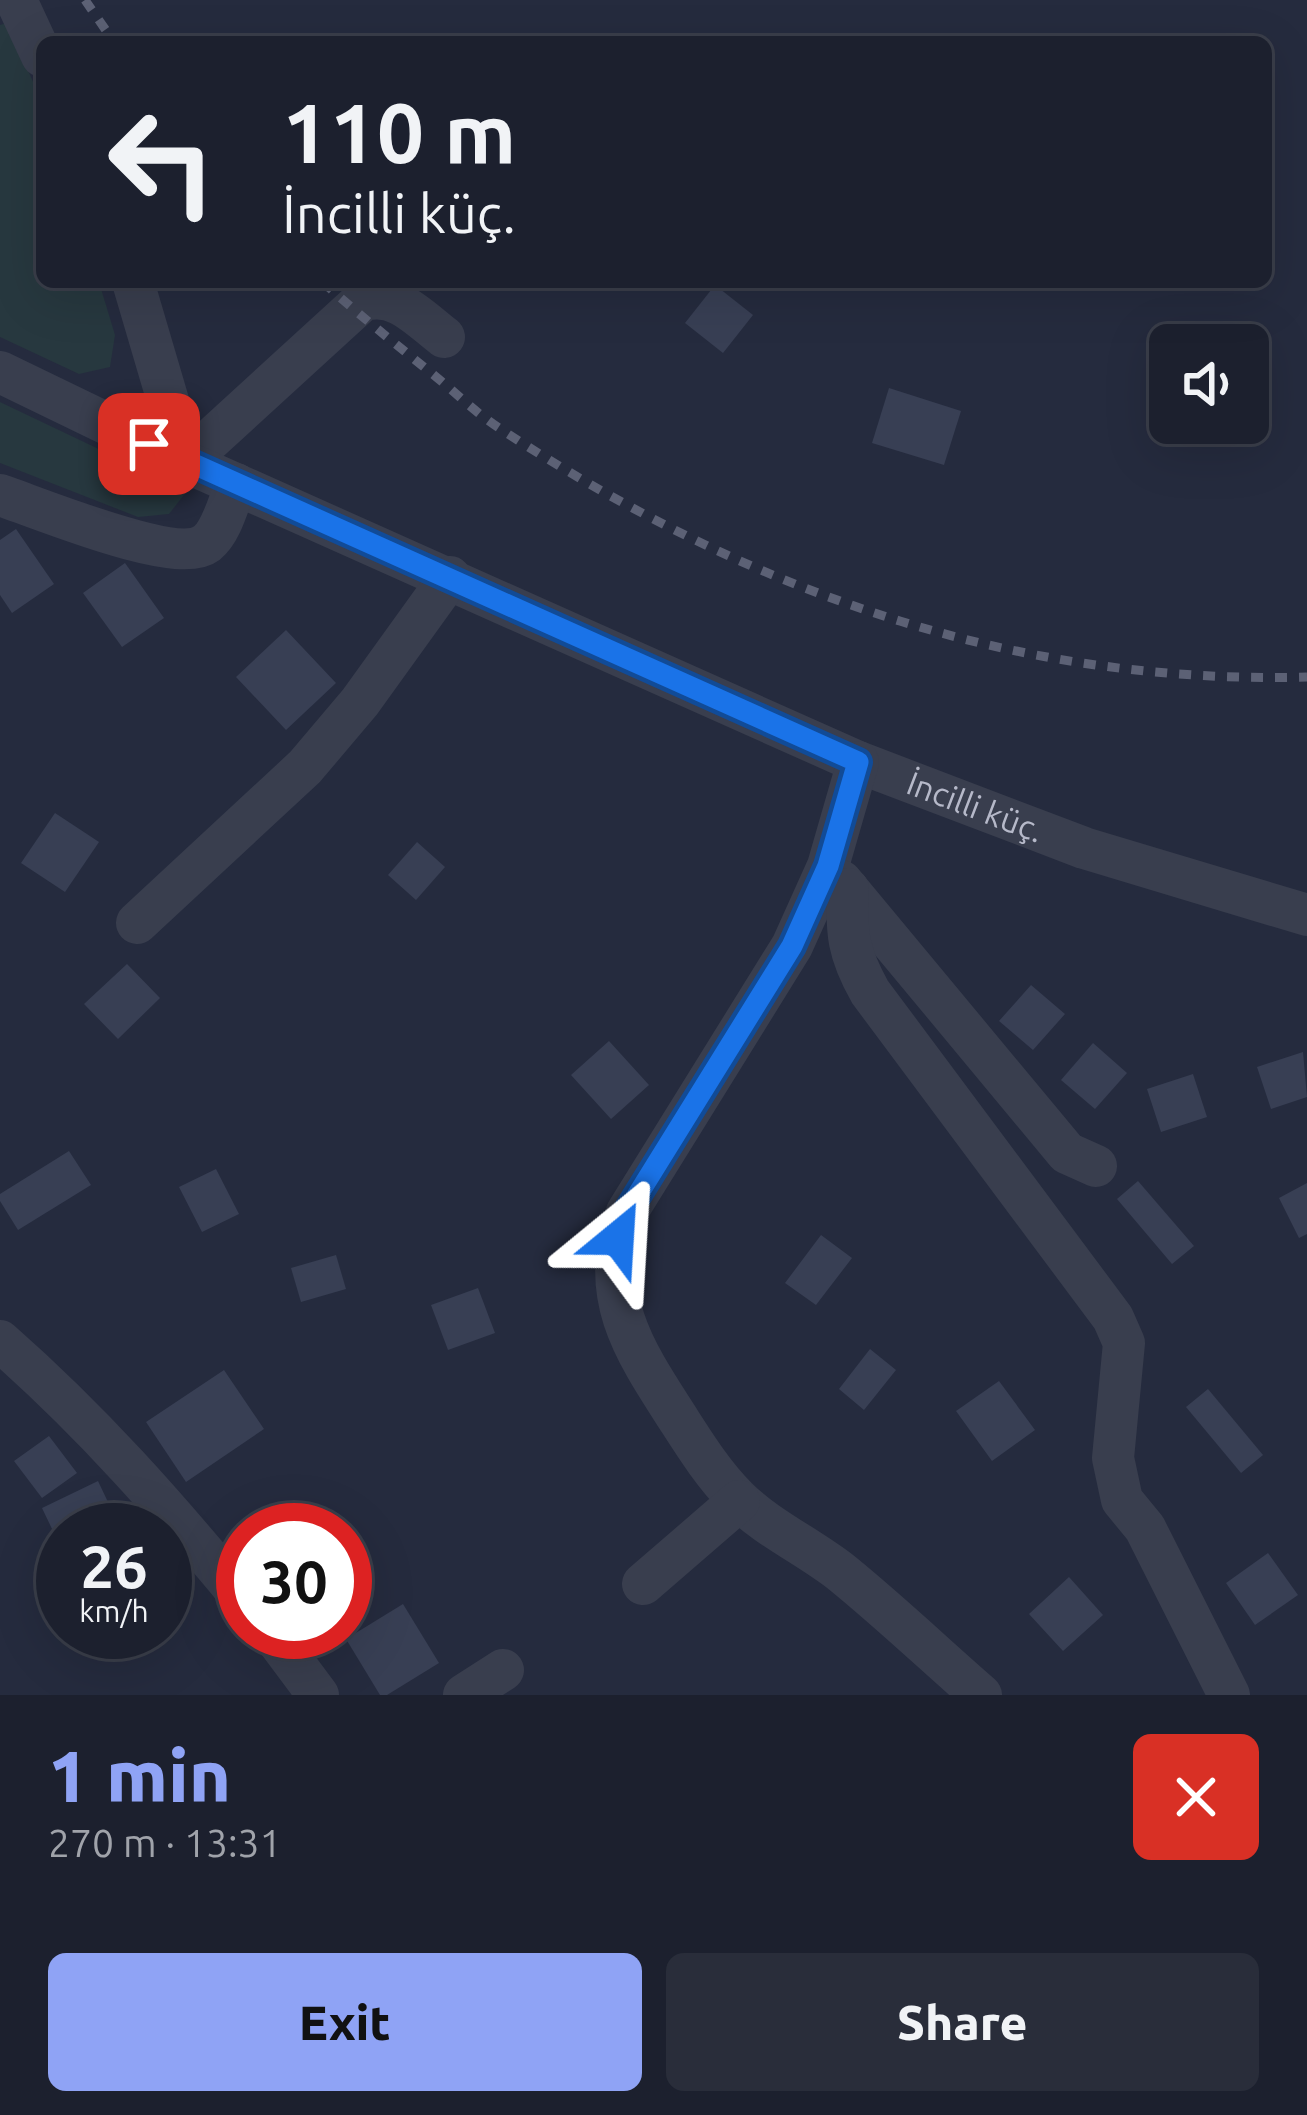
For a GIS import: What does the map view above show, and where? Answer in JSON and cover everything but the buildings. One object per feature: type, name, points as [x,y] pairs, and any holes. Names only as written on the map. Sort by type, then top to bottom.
[{"type":"street","points":[[16,0],[36,43]]},
{"type":"street","points":[[135,288],[186,462],[362,301],[392,298],[444,337]]},
{"type":"street","name":"İncilli küç.","points":[[0,372],[186,462],[858,762],[1084,848],[1307,915]]},
{"type":"street","points":[[0,495],[163,550],[196,550],[213,539],[236,484]]},
{"type":"street","points":[[136,923],[305,767],[361,702],[450,577]]},
{"type":"street","points":[[858,762],[838,878],[855,966],[1113,1318],[1124,1343],[1113,1458],[1122,1499],[1145,1528],[1229,1695]]},
{"type":"street","points":[[838,878],[1067,1153],[1096,1166]]},
{"type":"street","points":[[838,878],[627,1212],[616,1250],[617,1288],[628,1337],[709,1466],[739,1501],[841,1572],[981,1695]]},
{"type":"street","points":[[0,1341],[74,1406],[216,1567]]},
{"type":"street","points":[[643,1583],[739,1501]]},
{"type":"street","points":[[291,1659],[318,1695]]},
{"type":"street","points":[[464,1695],[503,1670]]},
{"type":"shaded area","points":[[7,23],[36,88],[36,288],[101,288],[115,335],[110,367],[79,374],[0,337],[0,25]]},
{"type":"shaded area","points":[[0,402],[187,491],[169,514],[138,517],[0,463]]},
{"type":"railway","points":[[85,0],[110,36]]},
{"type":"railway","points":[[330,288],[499,428],[687,536],[784,580],[884,616],[985,644],[1090,664],[1197,675],[1307,677]]},
{"type":"route","points":[[149,444],[858,762],[828,866],[792,946],[627,1212],[618,1238]]}]
